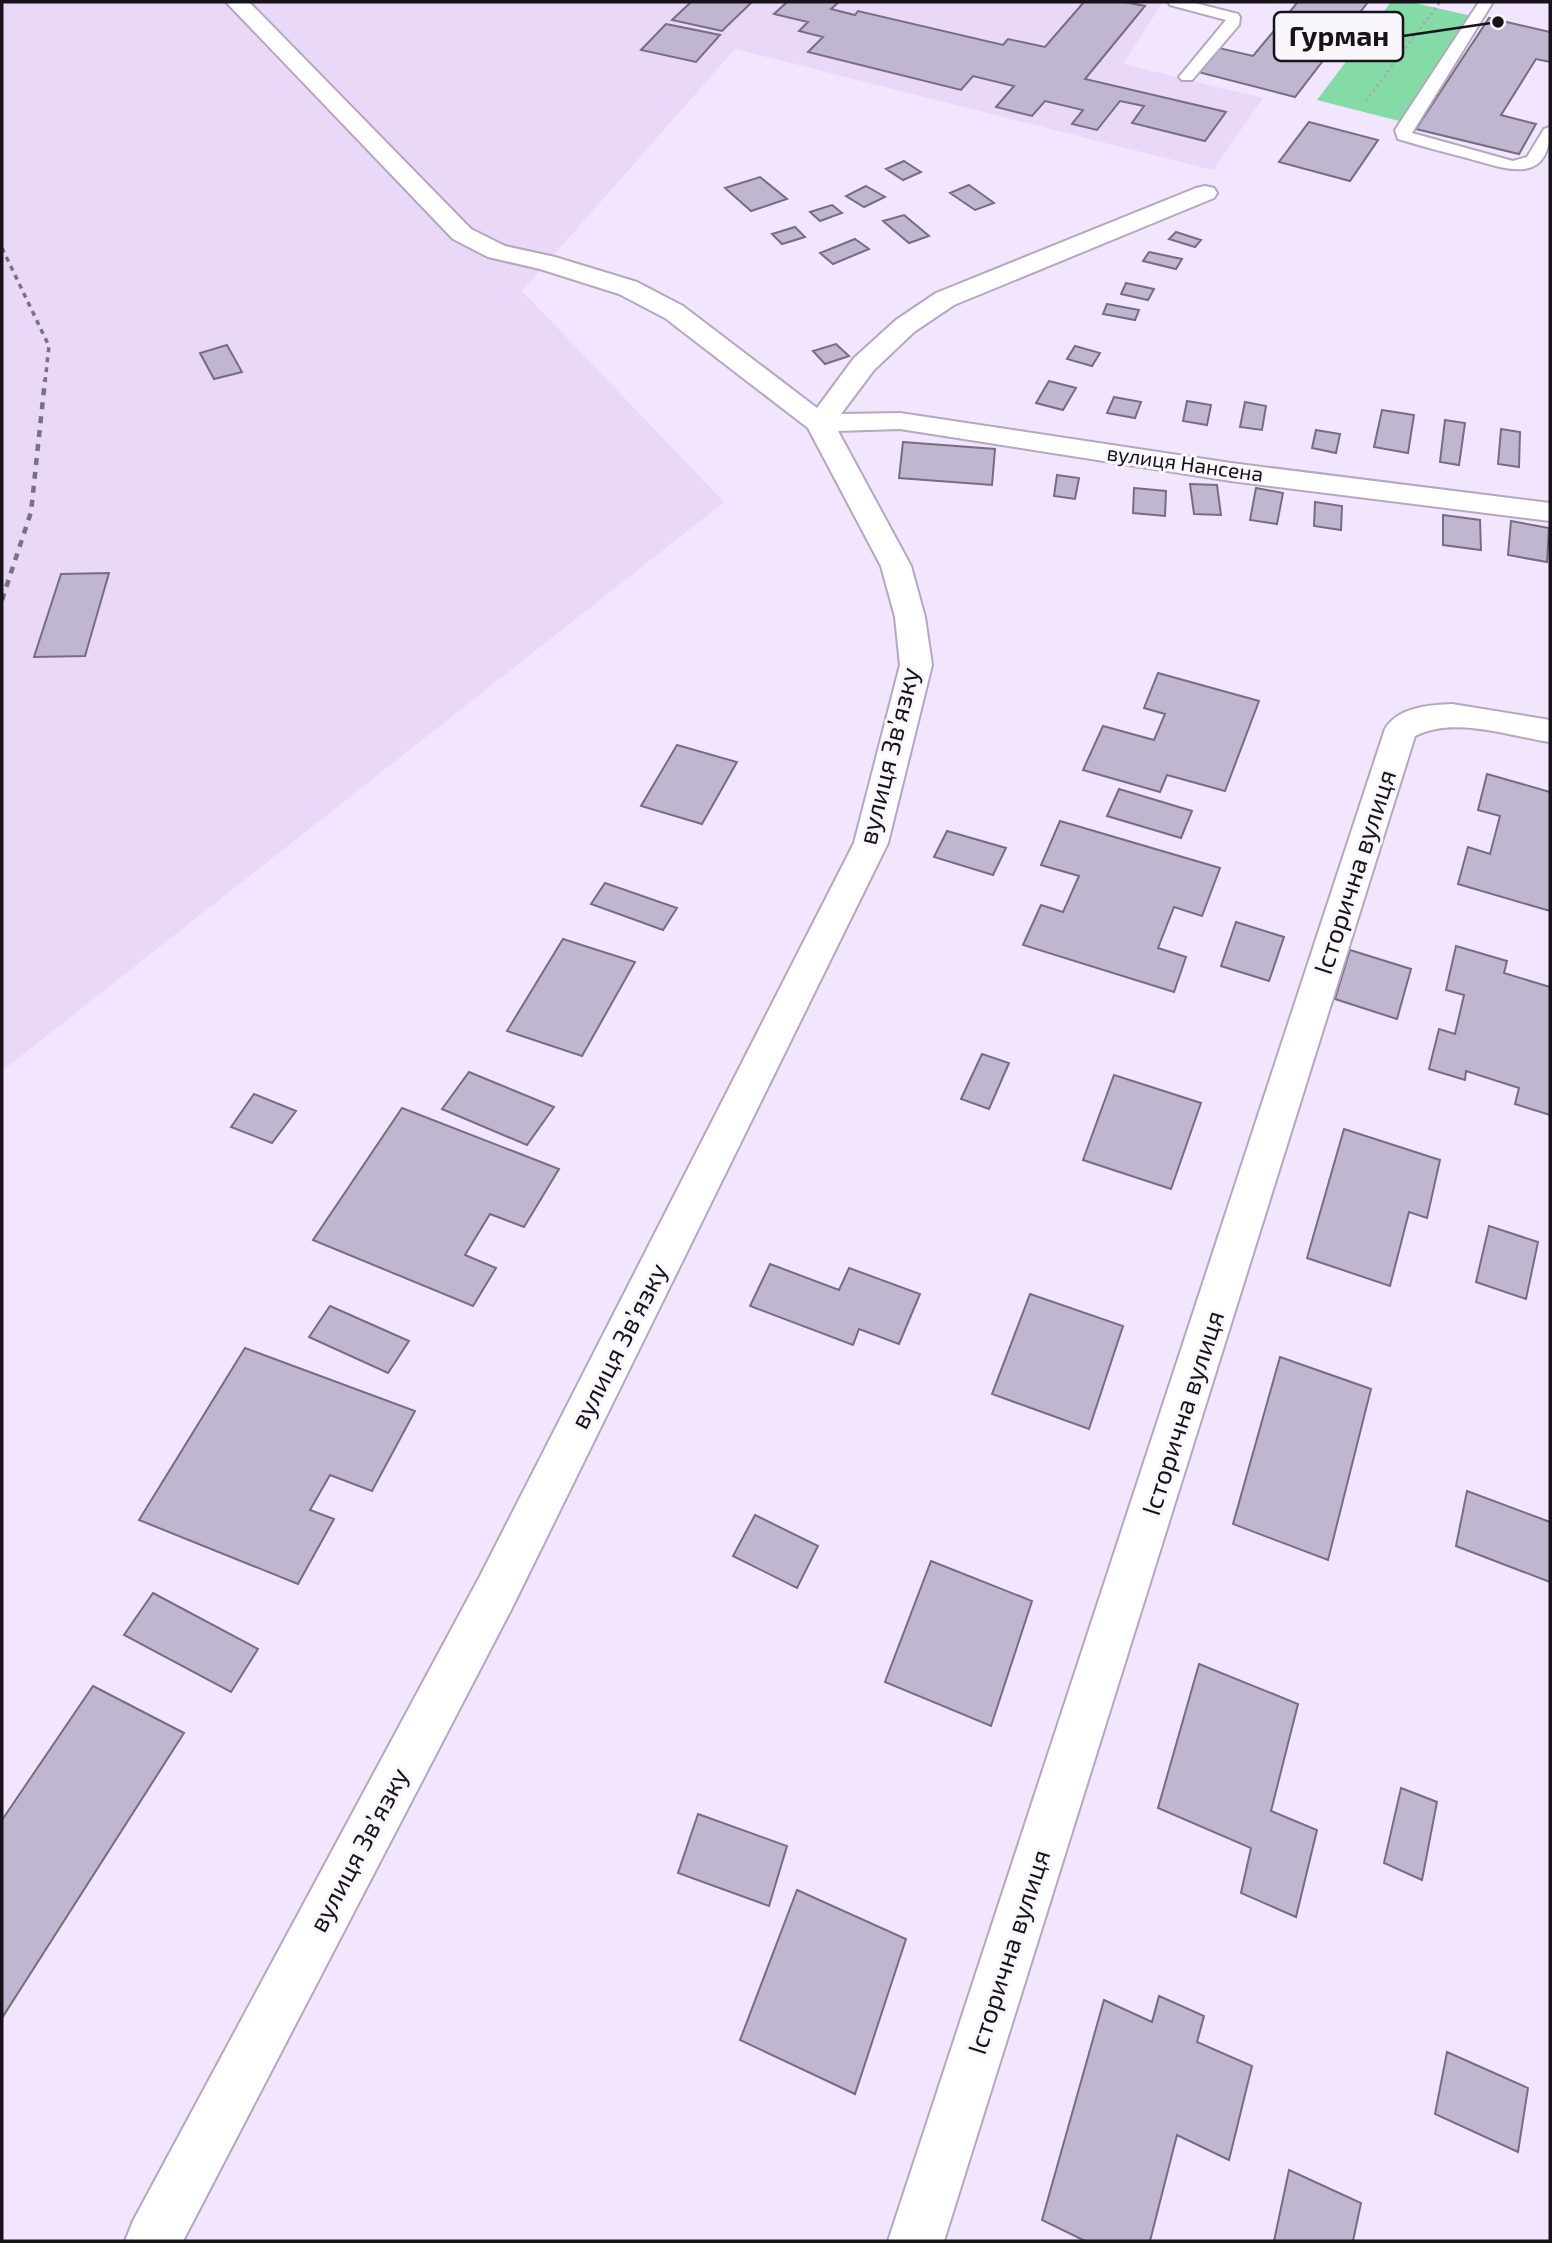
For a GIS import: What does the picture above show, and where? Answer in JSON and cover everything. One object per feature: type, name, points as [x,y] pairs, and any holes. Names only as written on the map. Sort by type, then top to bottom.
[{"type":"street","points":[[237,2],[462,234],[497,252],[546,262],[628,288],[674,312],[820,423],[864,364],[905,326],[945,299],[1205,193]]},
{"type":"street","name":"вулиця Нансена","points":[[820,423],[900,421],[1231,472],[1550,512]]},
{"type":"street","name":"вулиця Звʼязку","points":[[153,2241],[496,1592],[870,843],[916,665],[915,653],[910,617],[896,566],[820,423]]},
{"type":"street","name":"Історична вулиця","points":[[916,2241],[1401,729],[1425,717],[1452,715],[1550,731]]},
{"type":"lane","points":[[1175,2],[1225,13],[1233,17],[1234,22],[1187,77]]},
{"type":"lane","points":[[1486,2],[1403,130],[1404,136],[1525,167],[1532,163],[1550,132]]},
{"type":"path","points":[[1366,101],[1440,2]]},
{"type":"shaded area","points":[[2,2],[1163,2],[1123,64],[1263,98],[1213,170],[735,49],[522,291],[724,502],[2,1071]]},
{"type":"green space","points":[[1391,2],[1410,2],[1472,16],[1399,121],[1317,100]]},
{"type":"building","points":[[691,2],[752,2],[722,31],[672,20]]},
{"type":"building","points":[[787,2],[839,2],[831,9],[855,15],[858,11],[1003,45],[1008,39],[1045,47],[1084,2],[1124,2],[1145,6],[1085,79],[1226,112],[1205,141],[1132,123],[1144,106],[1120,101],[1097,130],[1072,124],[1083,110],[1045,101],[1032,116],[996,107],[1014,86],[973,76],[961,90],[808,52],[823,37],[799,31],[808,22],[774,14]]},
{"type":"building","points":[[1292,2],[1368,2],[1295,97],[1198,72],[1219,48],[1253,56],[1297,3]]},
{"type":"building","points":[[1489,18],[1550,32],[1550,62],[1536,59],[1501,115],[1536,124],[1519,154],[1416,129]]},
{"type":"building","points":[[666,24],[720,35],[696,62],[641,50]]},
{"type":"building","points":[[1309,122],[1378,140],[1350,181],[1279,162]]},
{"type":"building","points":[[904,161],[921,172],[903,180],[886,169]]},
{"type":"building","points":[[760,177],[787,199],[751,211],[725,188]]},
{"type":"building","points":[[969,185],[994,203],[975,210],[950,193]]},
{"type":"building","points":[[866,186],[885,197],[864,207],[846,196]]},
{"type":"building","points":[[832,205],[842,213],[820,221],[810,212]]},
{"type":"building","points":[[904,215],[929,236],[909,243],[883,221]]},
{"type":"building","points":[[795,227],[805,237],[782,244],[772,234]]},
{"type":"building","points":[[1176,232],[1201,240],[1195,247],[1169,239]]},
{"type":"building","points":[[855,239],[869,249],[833,264],[820,253]]},
{"type":"building","points":[[1149,252],[1182,259],[1176,269],[1143,261]]},
{"type":"building","points":[[1126,283],[1154,289],[1148,300],[1121,294]]},
{"type":"building","points":[[1107,304],[1139,310],[1135,320],[1103,314]]},
{"type":"building","points":[[836,344],[849,356],[825,364],[813,351]]},
{"type":"building","points":[[227,345],[242,372],[214,379],[200,353]]},
{"type":"building","points":[[1075,346],[1100,353],[1092,366],[1067,359]]},
{"type":"building","points":[[1049,381],[1076,388],[1063,410],[1036,403]]},
{"type":"building","points":[[1114,397],[1141,402],[1135,418],[1107,413]]},
{"type":"building","points":[[1187,401],[1211,405],[1207,425],[1183,421]]},
{"type":"building","points":[[1245,402],[1266,406],[1262,430],[1240,427]]},
{"type":"building","points":[[1382,410],[1414,415],[1408,453],[1374,447]]},
{"type":"building","points":[[1445,420],[1465,423],[1459,465],[1440,462]]},
{"type":"building","points":[[1501,429],[1520,432],[1519,467],[1498,464]]},
{"type":"building","points":[[1316,430],[1340,434],[1336,453],[1312,448]]},
{"type":"building","points":[[903,442],[995,449],[992,485],[899,478]]},
{"type":"building","points":[[1057,475],[1079,478],[1075,499],[1054,496]]},
{"type":"building","points":[[1190,484],[1217,485],[1221,515],[1194,514]]},
{"type":"building","points":[[1134,488],[1166,491],[1165,516],[1133,513]]},
{"type":"building","points":[[1256,488],[1283,493],[1277,524],[1250,520]]},
{"type":"building","points":[[1315,502],[1342,506],[1341,530],[1314,526]]},
{"type":"building","points":[[1443,515],[1480,520],[1481,550],[1443,545]]},
{"type":"building","points":[[1511,521],[1549,528],[1547,562],[1508,555]]},
{"type":"building","points":[[109,573],[85,656],[34,657],[61,574]]},
{"type":"building","points":[[1158,673],[1259,701],[1225,791],[1167,775],[1160,792],[1083,770],[1103,726],[1154,740],[1165,714],[1144,708]]},
{"type":"building","points":[[677,745],[737,762],[702,824],[641,806]]},
{"type":"building","points":[[1487,774],[1550,792],[1550,911],[1458,884],[1468,847],[1490,854],[1500,816],[1478,810]]},
{"type":"building","points":[[1119,789],[1192,811],[1181,838],[1107,816]]},
{"type":"building","points":[[1060,821],[1220,868],[1202,916],[1174,907],[1158,948],[1186,957],[1174,992],[1023,945],[1041,905],[1063,912],[1079,876],[1041,865]]},
{"type":"building","points":[[947,831],[1006,848],[993,875],[934,857]]},
{"type":"building","points":[[605,883],[677,908],[663,930],[591,904]]},
{"type":"building","points":[[1236,922],[1284,937],[1269,981],[1221,966]]},
{"type":"building","points":[[563,939],[635,962],[582,1056],[507,1031]]},
{"type":"building","points":[[1456,946],[1507,961],[1504,973],[1550,987],[1550,1115],[1515,1104],[1519,1088],[1466,1071],[1465,1080],[1429,1069],[1439,1029],[1455,1034],[1464,995],[1446,990]]},
{"type":"building","points":[[1350,950],[1411,969],[1397,1019],[1335,999]]},
{"type":"building","points":[[982,1054],[1009,1063],[989,1109],[961,1099]]},
{"type":"building","points":[[469,1072],[554,1107],[527,1145],[442,1109]]},
{"type":"building","points":[[1114,1075],[1201,1103],[1171,1189],[1083,1160]]},
{"type":"building","points":[[254,1094],[296,1111],[272,1143],[231,1127]]},
{"type":"building","points":[[402,1108],[559,1169],[524,1227],[490,1214],[465,1255],[496,1268],[473,1306],[313,1240]]},
{"type":"building","points":[[1344,1129],[1440,1160],[1427,1218],[1409,1212],[1390,1286],[1307,1258]]},
{"type":"building","points":[[1489,1226],[1538,1242],[1526,1299],[1476,1282]]},
{"type":"building","points":[[770,1264],[839,1290],[849,1268],[920,1294],[899,1344],[859,1329],[853,1345],[750,1306]]},
{"type":"building","points":[[1030,1294],[1123,1326],[1089,1429],[992,1394]]},
{"type":"building","points":[[330,1306],[409,1341],[388,1373],[309,1337]]},
{"type":"building","points":[[245,1348],[415,1411],[372,1491],[330,1475],[310,1510],[334,1519],[298,1584],[139,1520]]},
{"type":"building","points":[[1280,1357],[1371,1389],[1328,1560],[1233,1524]]},
{"type":"building","points":[[1467,1491],[1550,1522],[1550,1582],[1456,1546]]},
{"type":"building","points":[[755,1515],[818,1546],[797,1588],[733,1556]]},
{"type":"building","points":[[931,1561],[1032,1601],[991,1726],[885,1682]]},
{"type":"building","points":[[153,1593],[258,1649],[231,1692],[124,1635]]},
{"type":"building","points":[[1199,1664],[1298,1704],[1271,1811],[1317,1830],[1296,1917],[1241,1893],[1251,1848],[1158,1808]]},
{"type":"building","points":[[93,1686],[184,1733],[2,2018],[2,1820]]},
{"type":"building","points":[[1401,1788],[1437,1802],[1422,1880],[1384,1863]]},
{"type":"building","points":[[698,1814],[787,1846],[769,1906],[678,1873]]},
{"type":"building","points":[[797,1890],[906,1939],[855,2094],[740,2040]]},
{"type":"building","points":[[1159,1996],[1204,2016],[1197,2042],[1252,2066],[1229,2160],[1177,2135],[1150,2241],[1085,2241],[1042,2220],[1104,2000],[1152,2022]]},
{"type":"building","points":[[1447,2052],[1528,2088],[1518,2152],[1435,2114]]},
{"type":"building","points":[[1289,2170],[1361,2203],[1353,2241],[1274,2241]]},
{"type":"railway","points":[[2,248],[49,346],[45,382]]},
{"type":"railway","points":[[2,600],[31,512],[45,380]]},
{"type":"place","name":"Гурман","points":[[1498,22]]}]
